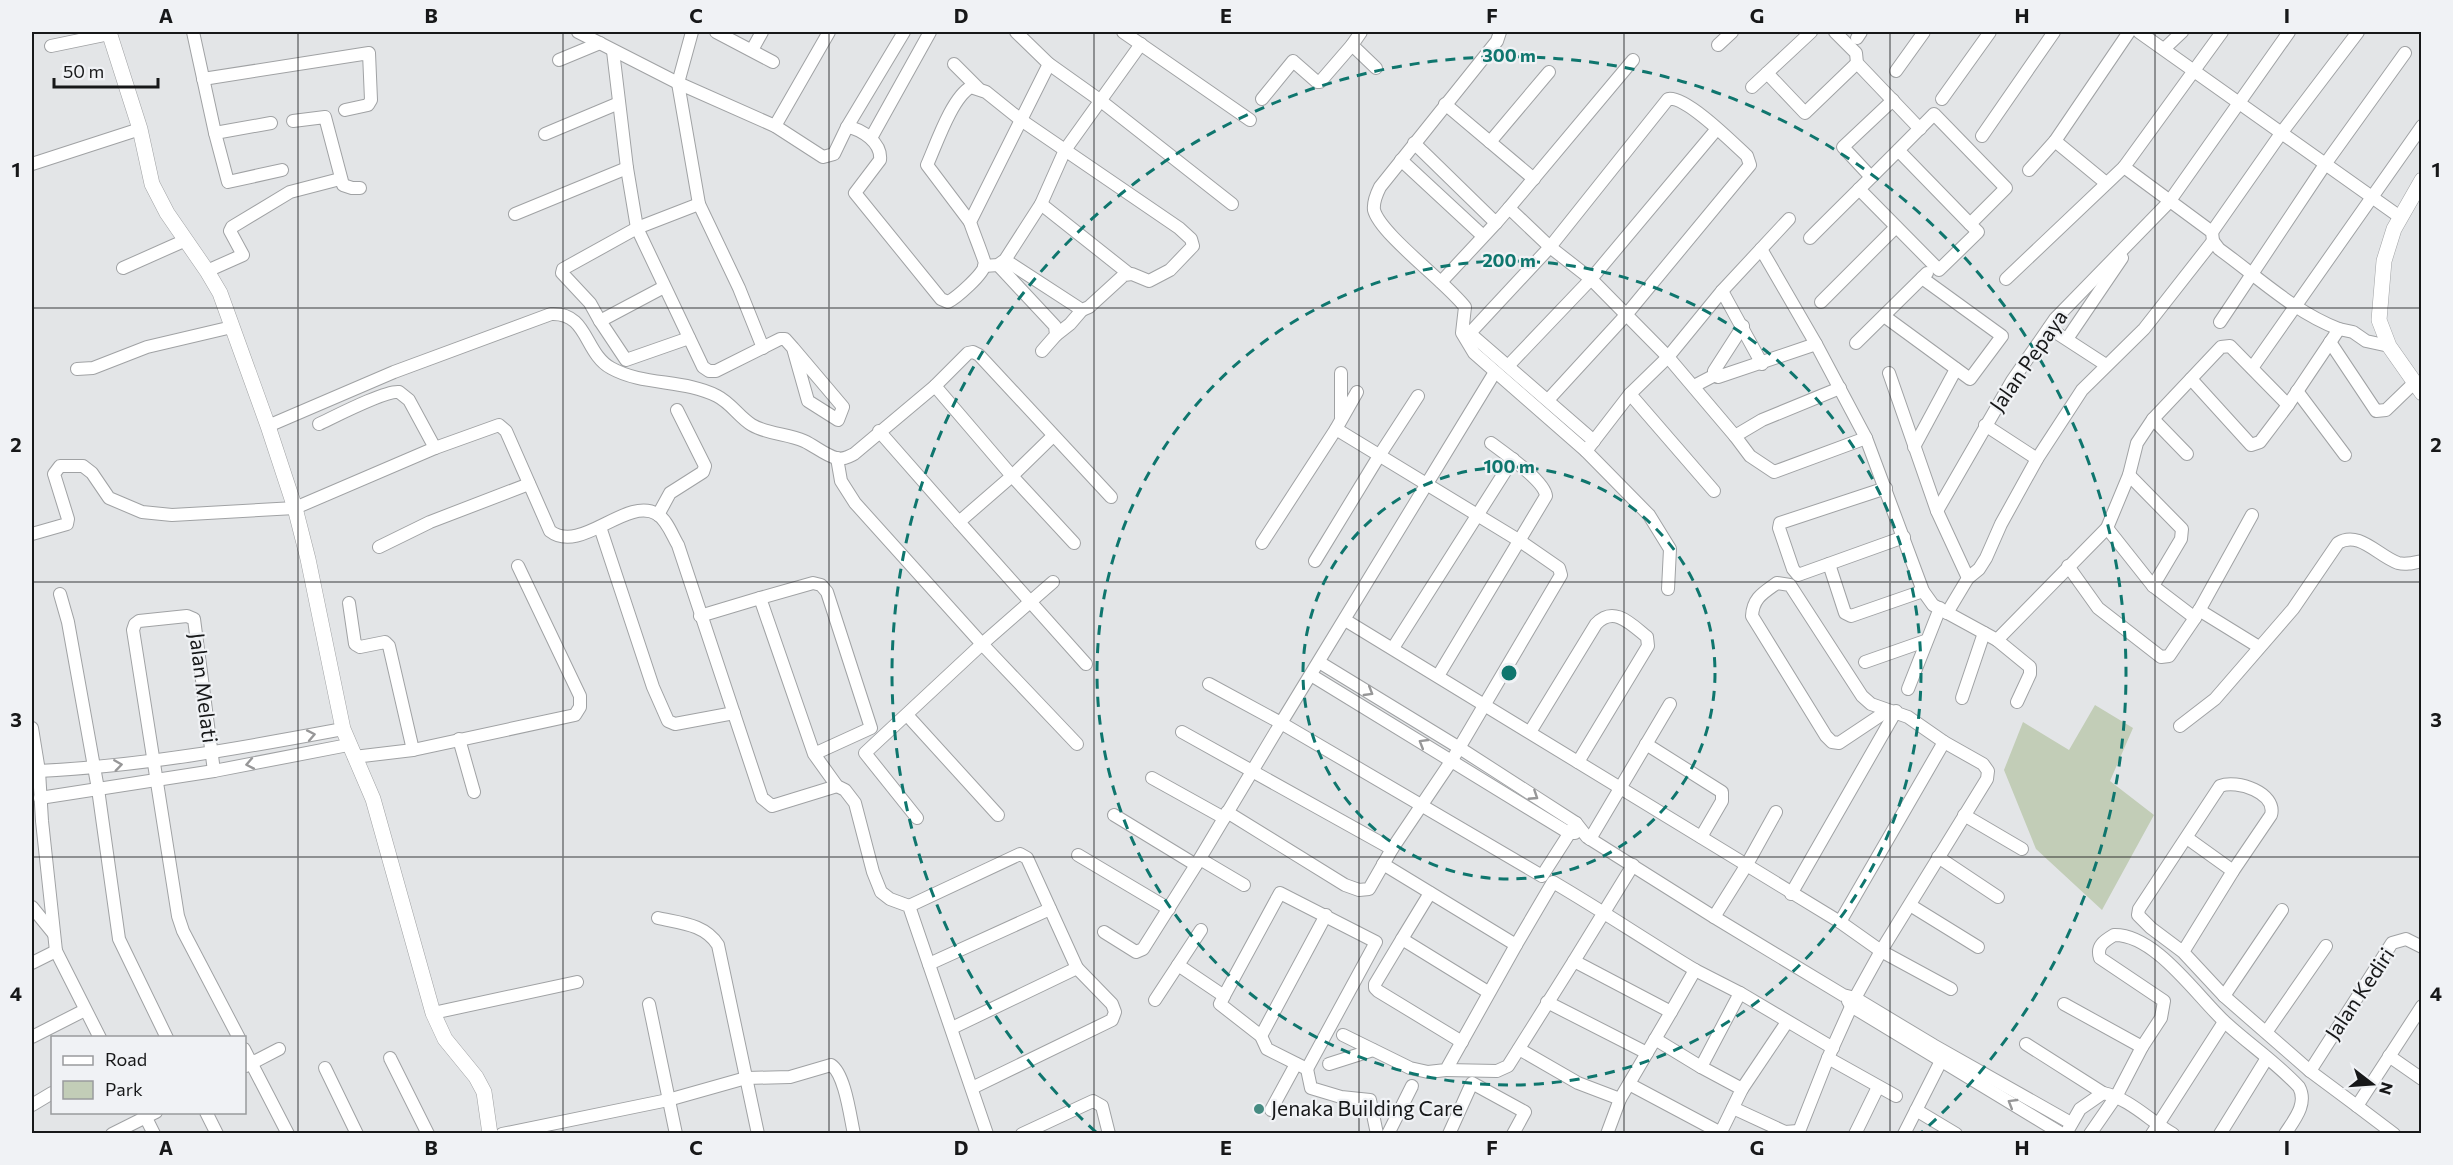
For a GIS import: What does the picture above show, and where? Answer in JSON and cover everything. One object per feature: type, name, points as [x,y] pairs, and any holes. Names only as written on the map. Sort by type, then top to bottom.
[{"type":"street","points":[[193,32],[228,182],[282,170]]},
{"type":"street","points":[[578,32],[678,83],[776,126],[823,157],[834,154],[847,127],[904,32]]},
{"type":"street","points":[[692,32],[678,83],[699,204],[739,288],[763,348]]},
{"type":"street","points":[[716,32],[773,62]]},
{"type":"street","points":[[752,50],[762,32]]},
{"type":"street","points":[[776,126],[830,32]]},
{"type":"street","points":[[870,138],[930,32]]},
{"type":"street","points":[[1016,32],[1049,64],[1101,101],[1232,204]]},
{"type":"street","points":[[1123,32],[1250,120]]},
{"type":"street","points":[[1262,99],[1293,61],[1317,82],[1320,82],[1361,32]]},
{"type":"street","points":[[1500,32],[1497,41],[1380,187],[1375,197],[1374,210],[1388,231],[1465,307],[1465,341],[1474,353],[1590,446]]},
{"type":"street","points":[[1718,45],[1732,32]]},
{"type":"street","points":[[1752,87],[1811,32]]},
{"type":"street","points":[[1835,32],[1856,53],[1857,63],[1920,129]]},
{"type":"street","points":[[1896,71],[1924,32]]},
{"type":"street","points":[[1942,99],[1990,32]]},
{"type":"street","points":[[1982,136],[2054,32]]},
{"type":"street","points":[[2029,170],[2055,141],[2129,32]]},
{"type":"street","points":[[2139,32],[2400,216]]},
{"type":"street","points":[[2163,49],[2182,32]]},
{"type":"street","points":[[2006,279],[2124,167],[2222,32]]},
{"type":"street","name":"Jalan Pepaya","points":[[1937,511],[2012,381],[2055,319],[2169,202],[2237,102],[2289,32]]},
{"type":"street","points":[[1908,689],[1925,641],[1943,610],[1986,558],[2001,524],[2037,459],[2082,390],[2144,329],[2212,236],[2282,132],[2358,32]]},
{"type":"street","points":[[51,46],[109,33],[140,129],[152,184],[167,213],[207,271],[219,293],[268,426],[295,508],[316,595],[343,729],[373,799],[433,1013],[445,1038],[476,1077],[484,1092],[490,1134]]},
{"type":"street","points":[[559,60],[600,43]]},
{"type":"street","points":[[1001,263],[1041,204],[1065,150],[1141,44]]},
{"type":"street","points":[[1352,45],[1377,68]]},
{"type":"street","points":[[613,51],[627,168],[637,228],[703,367],[709,371],[716,371],[784,339],[793,348],[843,407],[838,420],[808,401],[793,348]]},
{"type":"street","points":[[203,79],[369,53],[371,100],[368,105],[345,110]]},
{"type":"street","points":[[2220,322],[2326,163],[2405,53]]},
{"type":"street","points":[[1441,282],[1509,208],[1633,60]]},
{"type":"street","points":[[1767,74],[1804,113],[1857,63]]},
{"type":"street","points":[[954,64],[978,88],[1020,120],[1179,228],[1192,242],[1191,249],[1170,270],[1149,281],[1128,273],[1041,204]]},
{"type":"street","points":[[970,222],[1049,64]]},
{"type":"street","points":[[1490,142],[1549,72]]},
{"type":"street","points":[[847,127],[861,130],[870,138],[881,155],[880,160],[855,193],[940,299],[944,302],[951,300],[979,275],[985,260],[980,254],[970,222],[927,165],[959,99],[966,89],[978,88]]},
{"type":"street","points":[[1466,330],[1550,247],[1668,99],[1679,99],[1747,156],[1750,165],[1626,315],[1548,400]]},
{"type":"street","points":[[1871,177],[1843,147],[1893,100]]},
{"type":"street","points":[[545,134],[619,103]]},
{"type":"street","points":[[1445,104],[1534,179]]},
{"type":"street","points":[[1810,238],[1934,114],[2006,188],[1970,224]]},
{"type":"street","points":[[293,122],[325,117],[340,179],[346,187],[360,188]]},
{"type":"street","points":[[215,133],[271,123]]},
{"type":"street","points":[[2252,368],[2421,126]]},
{"type":"street","points":[[32,164],[140,129]]},
{"type":"street","points":[[1508,366],[1591,279],[1716,130]]},
{"type":"street","points":[[2055,141],[2106,183]]},
{"type":"street","points":[[1414,143],[1496,223]]},
{"type":"street","points":[[1859,189],[1939,270],[1978,232],[1898,150]]},
{"type":"street","points":[[1401,160],[1483,236]]},
{"type":"street","points":[[2124,167],[2212,236],[2219,249],[2295,306],[2323,323],[2353,332],[2366,341],[2389,346]]},
{"type":"street","points":[[515,214],[627,168]]},
{"type":"street","points":[[207,271],[243,255],[231,231],[232,227],[290,192],[340,179]]},
{"type":"street","points":[[2330,342],[2376,411],[2386,410],[2418,388],[2389,346],[2379,320],[2381,280],[2391,240],[2400,216],[2421,180]]},
{"type":"street","points":[[689,338],[626,360],[590,303],[562,273],[563,269],[637,228],[699,204]]},
{"type":"street","points":[[1509,208],[1550,247],[1591,279],[1668,357],[1750,456],[1774,472],[1866,438]]},
{"type":"street","points":[[1590,446],[1630,394],[1668,357],[1722,291],[1789,219]]},
{"type":"street","points":[[1821,302],[1896,227]]},
{"type":"street","points":[[2067,339],[2141,230]]},
{"type":"street","points":[[123,268],[186,240]]},
{"type":"street","points":[[1761,249],[1816,344],[1866,438],[1923,591],[1933,605],[1996,640],[2030,667],[2030,674],[2017,702]]},
{"type":"street","points":[[984,266],[1001,263],[1082,310]]},
{"type":"street","points":[[1001,263],[1057,328],[1056,335]]},
{"type":"street","points":[[1856,343],[1934,265]]},
{"type":"street","points":[[1042,351],[1082,310],[1089,307],[1117,280],[1128,273]]},
{"type":"street","points":[[1884,316],[1970,379],[2002,336],[1922,278]]},
{"type":"street","points":[[600,321],[664,287]]},
{"type":"street","points":[[1722,291],[1762,364]]},
{"type":"street","points":[[268,426],[394,372],[551,314],[560,313],[572,318],[597,356],[611,368],[624,374],[656,382],[702,390],[731,405],[751,424],[790,435],[837,458],[845,458],[854,454],[935,386],[968,353],[973,352],[979,355],[1111,497]]},
{"type":"street","points":[[1694,386],[1714,375],[1743,326]]},
{"type":"street","points":[[77,369],[93,368],[147,347],[232,327]]},
{"type":"street","points":[[2049,328],[2106,365]]},
{"type":"street","points":[[2191,379],[2251,445],[2260,442],[2339,329]]},
{"type":"street","points":[[1466,330],[1548,400],[1649,515],[1670,549],[1668,589]]},
{"type":"street","points":[[1714,375],[1722,377],[1816,344]]},
{"type":"street","points":[[1996,640],[2107,528],[2129,475],[2137,443],[2153,419],[2221,346],[2230,346],[2288,405]]},
{"type":"street","points":[[1914,447],[1956,369]]},
{"type":"street","points":[[1104,932],[1139,952],[1198,862],[1250,772],[1495,372]]},
{"type":"street","points":[[1339,424],[1341,373]]},
{"type":"street","points":[[1889,373],[1937,511],[1968,578]]},
{"type":"street","points":[[935,386],[1012,476],[1074,543]]},
{"type":"street","points":[[1735,436],[1762,420],[1840,388]]},
{"type":"street","points":[[2297,391],[2345,455]]},
{"type":"street","points":[[319,424],[373,401],[385,393],[399,392],[409,400],[435,448]]},
{"type":"street","points":[[1262,543],[1339,424],[1357,392]]},
{"type":"street","points":[[1630,394],[1714,491]]},
{"type":"street","points":[[1315,561],[1418,396]]},
{"type":"street","points":[[658,515],[670,493],[703,472],[705,466],[677,410]]},
{"type":"street","points":[[2153,419],[2187,454]]},
{"type":"street","points":[[1152,778],[1225,815],[1345,885],[1359,890],[1369,889],[1392,849],[1452,760],[1561,574],[1559,568],[1520,541],[1379,456],[1339,424]]},
{"type":"street","points":[[32,534],[67,524],[68,519],[54,474],[60,466],[83,466],[92,473],[109,498],[142,512],[172,515],[295,508],[435,448],[499,425],[506,431],[550,531],[558,537],[567,538],[600,527],[633,512],[644,511],[658,515],[664,520],[678,545],[762,798],[766,803],[772,806],[837,786]]},
{"type":"street","points":[[1985,425],[2037,459]]},
{"type":"street","points":[[879,431],[1086,664]]},
{"type":"street","points":[[959,522],[1012,476],[1053,436]]},
{"type":"street","points":[[1438,676],[1546,496],[1546,491],[1513,459],[1491,443]]},
{"type":"street","points":[[837,458],[841,481],[855,503],[982,644],[1077,744]]},
{"type":"street","points":[[1394,648],[1513,459]]},
{"type":"street","points":[[2129,475],[2182,529],[2181,539],[2153,586]]},
{"type":"street","points":[[379,547],[430,522],[529,484]]},
{"type":"street","points":[[1886,488],[1780,523],[1779,528],[1792,570],[1798,574],[1904,537]]},
{"type":"street","points":[[2068,566],[2098,608],[2161,657],[2169,656],[2197,614],[2252,515]]},
{"type":"street","points":[[600,527],[653,687],[668,721],[675,723],[734,713]]},
{"type":"street","points":[[2107,528],[2153,586],[2197,614],[2259,647]]},
{"type":"street","points":[[2180,726],[2215,699],[2293,609],[2338,543],[2354,538],[2398,563],[2409,564],[2421,561]]},
{"type":"street","points":[[1829,564],[1848,616],[1923,591]]},
{"type":"street","points":[[40,798],[351,751],[413,750],[575,715],[580,707],[580,696],[518,566]]},
{"type":"street","points":[[917,818],[865,753],[982,644],[1053,582]]},
{"type":"street","points":[[700,616],[813,583],[821,585],[827,592],[871,728],[814,754]]},
{"type":"street","points":[[1733,1108],[1785,1132],[1798,1132],[1850,1000],[1987,779],[1988,771],[1983,764],[1944,742],[1908,717],[1892,711],[1871,704],[1862,696],[1790,585],[1777,583],[1758,597],[1752,616],[1826,736],[1832,742],[1839,743],[1892,711]]},
{"type":"street","points":[[60,594],[68,622],[98,789],[120,944],[166,1036]]},
{"type":"street","points":[[760,598],[814,754],[837,786],[845,790],[855,804],[873,872],[881,892],[909,906],[1020,854],[1027,858],[1077,968],[1112,1004],[1115,1012],[1112,1020],[972,1088]]},
{"type":"street","points":[[349,603],[355,644],[360,647],[385,642],[389,646],[413,750]]},
{"type":"street","points":[[1530,732],[1596,624],[1608,614],[1616,615],[1647,637],[1648,646],[1578,762]]},
{"type":"street","name":"Jalan Melati","points":[[154,760],[134,630],[135,624],[139,621],[162,618],[187,616],[194,620],[212,754]]},
{"type":"street","points":[[1345,620],[1701,837],[1746,867],[1840,922],[1881,951],[1951,989]]},
{"type":"street","points":[[1962,698],[1984,633]]},
{"type":"street","points":[[1865,662],[1925,641]]},
{"type":"street","points":[[1319,662],[1458,747],[1579,832]]},
{"type":"street","points":[[1311,675],[1452,760],[1579,832],[1714,917],[2066,1130],[2080,1109],[2103,1093]]},
{"type":"street","points":[[1209,684],[1281,723],[1548,879],[1695,970],[1740,993],[1787,1022],[1878,1087],[1896,1096]]},
{"type":"street","points":[[1446,1070],[1516,945],[1548,879],[1579,832],[1620,788],[1670,704]]},
{"type":"street","points":[[1791,894],[1892,711]]},
{"type":"street","points":[[907,715],[998,815]]},
{"type":"street","points":[[32,728],[39,771],[56,951],[99,1036]]},
{"type":"street","points":[[39,771],[94,768],[212,754],[343,729]]},
{"type":"street","points":[[1182,732],[1250,772],[1392,849]]},
{"type":"street","points":[[459,739],[474,792]]},
{"type":"street","points":[[1840,922],[1944,742]]},
{"type":"street","points":[[1646,744],[1722,792],[1722,801],[1701,837]]},
{"type":"street","points":[[212,754],[214,771]]},
{"type":"street","points":[[154,760],[180,922],[237,1036]]},
{"type":"street","points":[[2183,952],[2271,815],[2273,809],[2264,797],[2252,789],[2234,784],[2220,786],[2138,912],[2142,921],[2183,952],[2224,996],[2267,1031],[2310,1071],[2394,1134]]},
{"type":"street","points":[[1714,917],[1746,867],[1776,813]]},
{"type":"street","points":[[1114,815],[1244,885]]},
{"type":"street","points":[[1964,815],[2022,849]]},
{"type":"street","points":[[2187,838],[2233,871]]},
{"type":"street","points":[[1078,855],[1169,909]]},
{"type":"street","points":[[1938,857],[1998,897]]},
{"type":"street","points":[[1383,864],[1516,945]]},
{"type":"street","points":[[1343,1035],[1418,1071],[1497,1071],[1508,1066],[1632,865]]},
{"type":"street","points":[[1430,892],[1375,984],[1375,988],[1462,1042]]},
{"type":"street","points":[[1271,1110],[1301,1066],[1376,942],[1280,893],[1220,1004],[1261,1036],[1267,1048],[1301,1066],[1311,1088],[1341,1097],[1370,1100],[1377,1134]]},
{"type":"street","points":[[1910,905],[1978,947]]},
{"type":"street","points":[[909,906],[987,1134]]},
{"type":"street","points":[[32,907],[54,934]]},
{"type":"street","points":[[929,964],[1050,909]]},
{"type":"street","points":[[2224,996],[2282,910]]},
{"type":"street","points":[[1261,1036],[1326,915]]},
{"type":"street","points":[[658,918],[703,929],[718,945],[758,1134]]},
{"type":"street","points":[[1155,1000],[1201,930]]},
{"type":"street","points":[[2090,1134],[2117,1095],[2142,1047],[2161,1018],[2164,1001],[2100,958],[2098,951],[2101,945],[2114,934],[2127,936],[2159,955],[2224,1022],[2293,1080],[2302,1092],[2298,1112],[2286,1133]]},
{"type":"street","points":[[1402,939],[1488,992]]},
{"type":"street","name":"Jalan Kediri","points":[[2310,1071],[2392,944],[2406,939],[2421,947]]},
{"type":"street","points":[[2267,1031],[2326,946]]},
{"type":"street","points":[[32,963],[56,951]]},
{"type":"street","points":[[1574,961],[1671,1012]]},
{"type":"street","points":[[1178,965],[1224,996]]},
{"type":"street","points":[[952,1028],[1077,968]]},
{"type":"street","points":[[1607,1134],[1620,1100],[1695,970]]},
{"type":"street","points":[[433,1013],[577,982]]},
{"type":"street","points":[[1701,1067],[1740,993]]},
{"type":"street","points":[[1547,1002],[1647,1053]]},
{"type":"street","points":[[649,1004],[676,1134]]},
{"type":"street","points":[[2064,1004],[2142,1047]]},
{"type":"street","points":[[2357,1106],[2421,1009]]},
{"type":"street","points":[[32,1037],[85,1010]]},
{"type":"street","points":[[1629,1084],[1721,1133],[1742,1089],[1787,1022]]},
{"type":"street","points":[[2154,1129],[2224,1022]]},
{"type":"street","points":[[1655,1039],[1742,1089]]},
{"type":"street","points":[[2026,1044],[2103,1093],[2117,1095],[2154,1129],[2173,1134]]},
{"type":"street","points":[[279,1049],[248,1065],[288,1134]]},
{"type":"street","points":[[1519,1049],[1578,1083],[1620,1100]]},
{"type":"street","points":[[1329,1064],[1373,1050]]},
{"type":"street","points":[[1904,1134],[1916,1110],[1937,1052]]},
{"type":"street","points":[[2389,1056],[2421,1079]]},
{"type":"street","points":[[390,1058],[428,1134]]},
{"type":"street","points":[[2220,1134],[2267,1058]]},
{"type":"street","points":[[502,1134],[668,1100],[746,1078],[790,1077],[831,1065],[836,1069],[842,1082],[854,1134]]},
{"type":"street","points":[[325,1068],[357,1134]]},
{"type":"street","points":[[1449,1134],[1472,1083],[1525,1112],[1513,1134]]},
{"type":"street","points":[[1388,1134],[1412,1086]]},
{"type":"street","points":[[1855,1134],[1878,1087]]},
{"type":"street","points":[[32,1104],[51,1094]]},
{"type":"street","points":[[1022,1134],[1043,1129],[1096,1101],[1102,1106],[1109,1134]]},
{"type":"street","points":[[1916,1110],[1956,1134]]},
{"type":"street","points":[[112,1134],[148,1114],[154,1134]]},
{"type":"street","points":[[207,1114],[217,1134]]},
{"type":"green space","points":[[2095,705],[2133,728],[2110,781],[2154,815],[2102,910],[2036,849],[2004,770],[2023,722],[2069,750]]},
{"type":"place","name":"Jenaka Building Care","points":[[1259,1109]]}]
